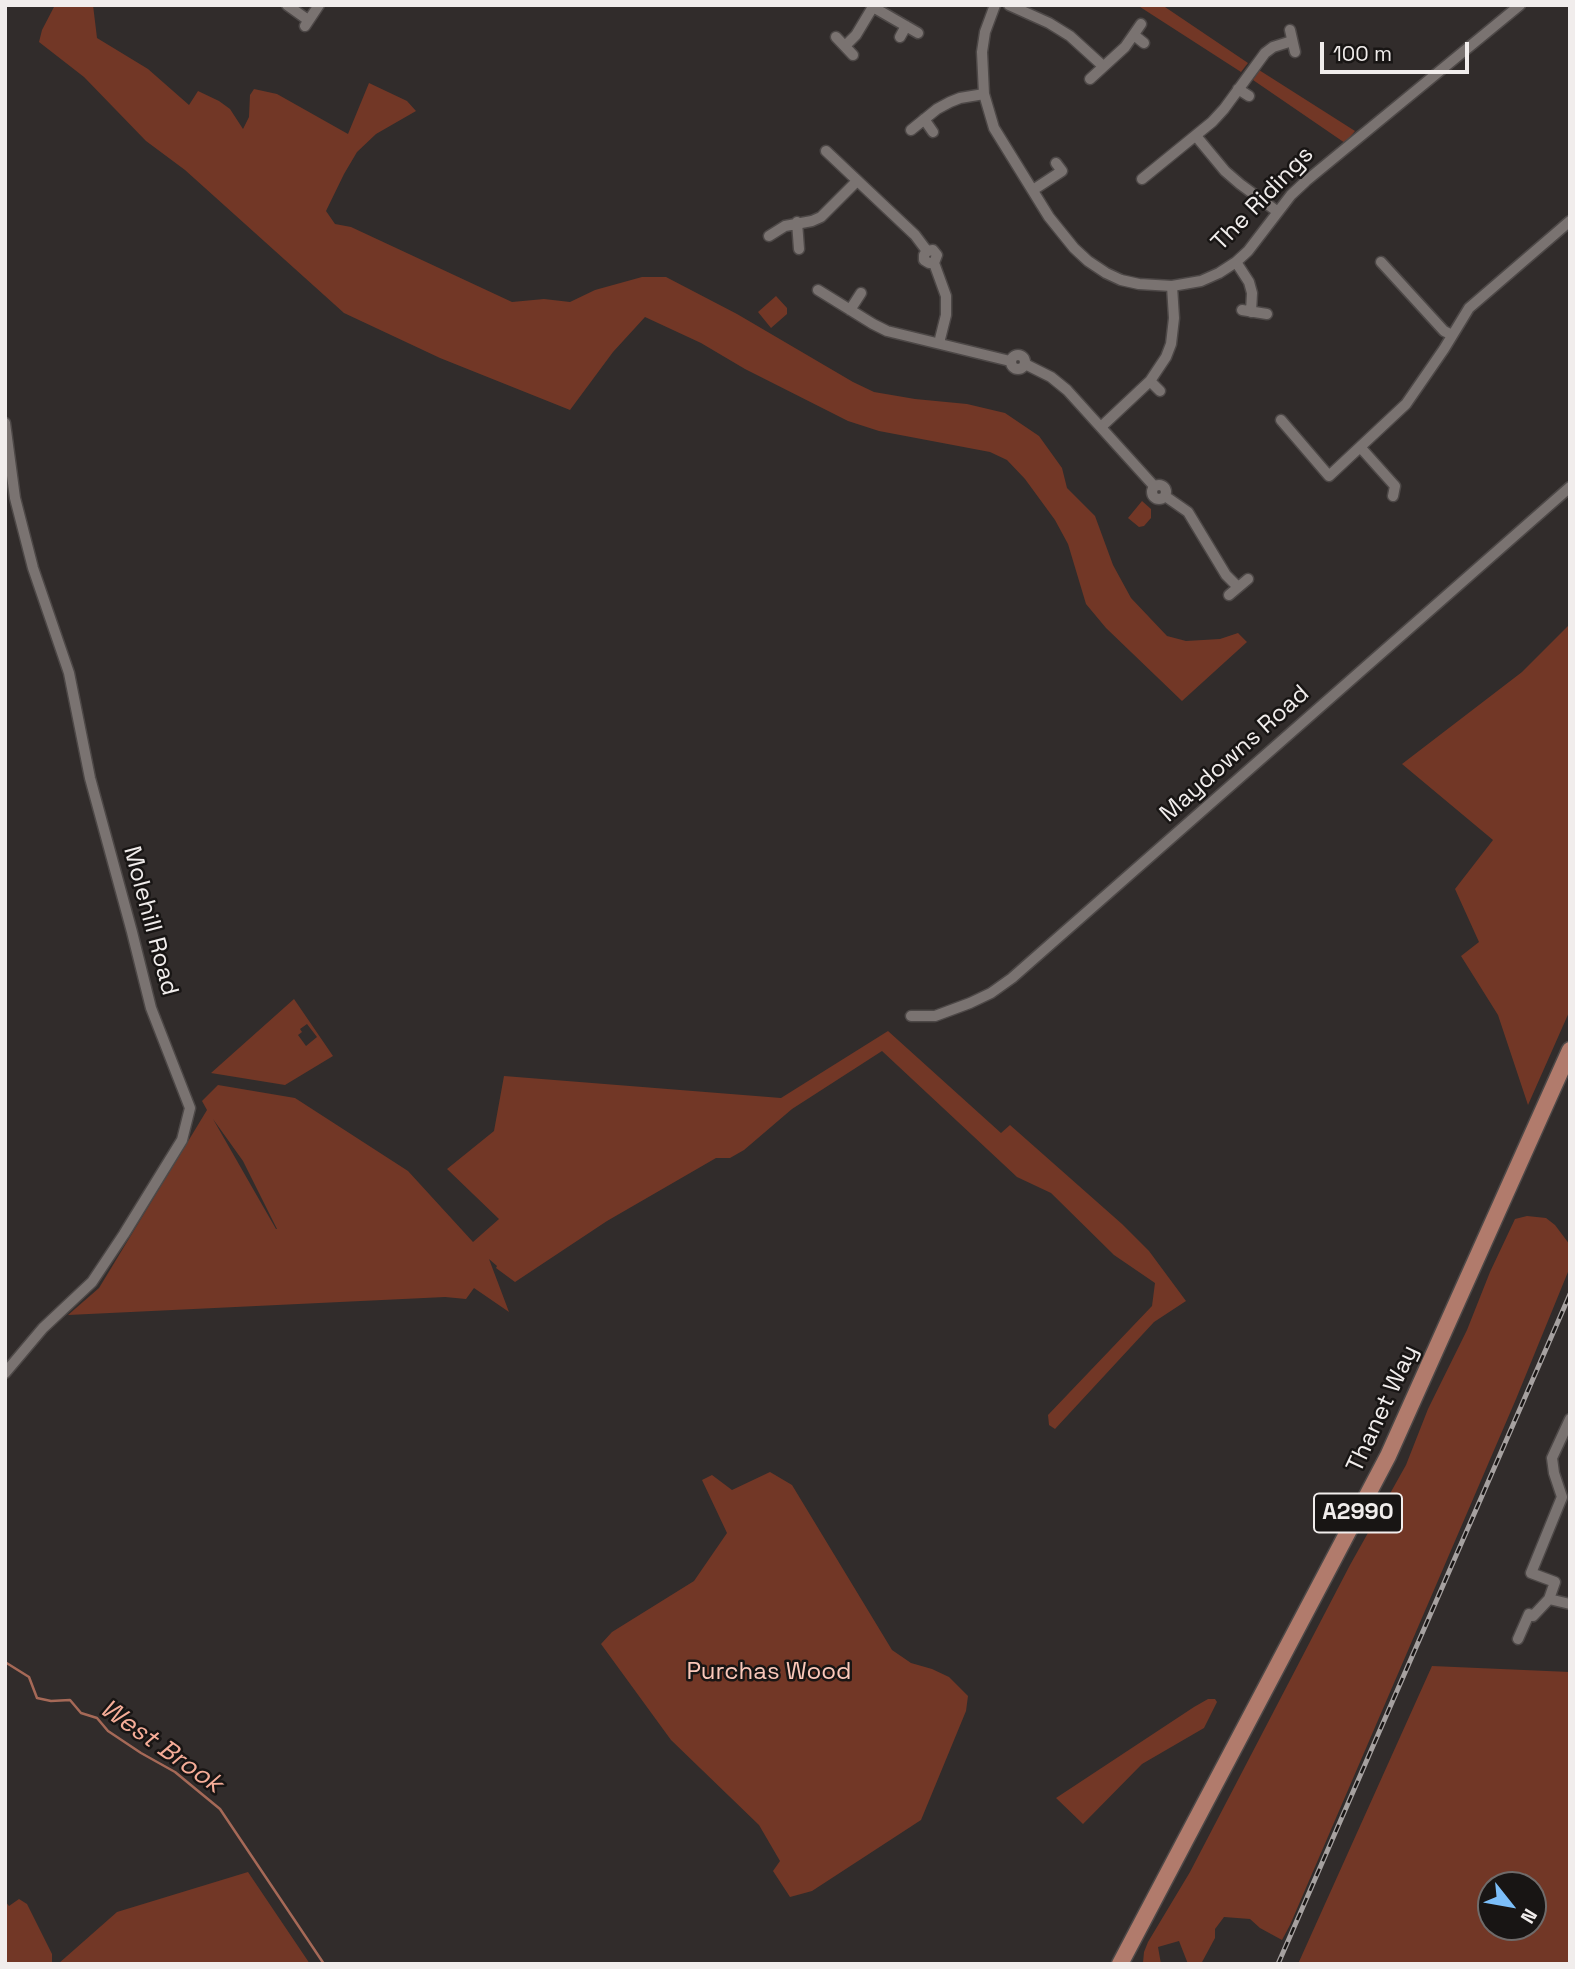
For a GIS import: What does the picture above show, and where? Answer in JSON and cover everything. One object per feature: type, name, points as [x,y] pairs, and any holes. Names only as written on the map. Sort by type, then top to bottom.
[{"type":"main road","name":"Thanet Way","points":[[1120,1964],[1388,1456],[1570,1050]]},
{"type":"street","points":[[287,5],[306,23],[319,5]]},
{"type":"street","name":"The Ridings","points":[[995,5],[985,32],[982,52],[984,94],[995,128],[1032,190],[1061,233],[1088,261],[1121,280],[1172,286],[1200,281],[1236,262],[1306,181],[1520,5]]},
{"type":"street","points":[[1009,5],[1070,36],[1103,66]]},
{"type":"street","points":[[845,46],[856,35],[874,6],[918,33]]},
{"type":"street","points":[[1090,79],[1125,47],[1141,24]]},
{"type":"street","points":[[900,37],[906,26]]},
{"type":"street","points":[[1290,30],[1295,52]]},
{"type":"street","points":[[1134,35],[1144,43]]},
{"type":"street","points":[[836,37],[853,55]]},
{"type":"street","points":[[1142,179],[1196,136],[1224,109],[1265,53],[1273,47],[1293,41]]},
{"type":"street","points":[[1238,89],[1249,96]]},
{"type":"street","points":[[911,130],[950,102],[984,94]]},
{"type":"street","points":[[924,119],[933,132]]},
{"type":"street","points":[[1196,136],[1225,171],[1278,212]]},
{"type":"street","points":[[826,151],[915,235],[927,251],[925,260],[929,264],[934,263],[943,285],[947,307],[939,343]]},
{"type":"street","points":[[1032,190],[1062,171],[1056,163]]},
{"type":"street","points":[[769,236],[785,226],[821,217],[857,181]]},
{"type":"street","points":[[797,222],[799,249]]},
{"type":"street","points":[[1281,420],[1329,476],[1406,404],[1469,308],[1570,222]]},
{"type":"street","points":[[1236,262],[1249,282],[1252,293],[1246,311],[1267,314]]},
{"type":"street","points":[[1381,262],[1444,331],[1452,335]]},
{"type":"street","points":[[1101,427],[1158,370],[1171,344],[1174,318],[1172,286]]},
{"type":"street","points":[[818,290],[887,331],[1010,361],[1019,355],[1024,358],[1025,364],[1051,377],[1067,390],[1154,486],[1164,486],[1165,496],[1188,512],[1226,575],[1238,587]]},
{"type":"street","points":[[850,310],[861,293]]},
{"type":"street","points":[[1150,380],[1160,391]]},
{"type":"street","name":"Molehill Road","points":[[5,423],[15,498],[33,568],[69,673],[90,778],[151,1008],[190,1108],[182,1140],[92,1282],[43,1328],[5,1373]]},
{"type":"street","points":[[1361,448],[1395,486],[1393,496]]},
{"type":"street","name":"Maydowns Road","points":[[911,1016],[935,1016],[946,1012],[991,993],[1012,978],[1570,488]]},
{"type":"street","points":[[1229,595],[1248,579]]},
{"type":"street","points":[[1518,1639],[1529,1614],[1533,1616],[1549,1599],[1555,1582],[1531,1573],[1566,1499],[1554,1473],[1552,1458],[1570,1419]]},
{"type":"street","points":[[1549,1599],[1570,1604]]},
{"type":"green space","points":[[55,5],[93,5],[97,38],[148,69],[189,105],[198,91],[219,101],[230,109],[243,129],[249,117],[250,95],[254,89],[277,94],[348,134],[369,83],[407,101],[416,111],[376,134],[357,152],[326,211],[335,224],[351,227],[512,302],[544,299],[570,302],[595,290],[642,277],[666,277],[874,392],[967,404],[1005,413],[1039,436],[1062,468],[1067,488],[1095,516],[1113,565],[1131,598],[1167,636],[1186,641],[1220,639],[1238,633],[1247,642],[1182,701],[1106,628],[1086,604],[1068,544],[1055,520],[1025,479],[1007,460],[990,452],[879,431],[848,421],[745,369],[701,343],[645,317],[613,352],[570,410],[440,358],[344,313],[185,170],[146,141],[84,77],[39,42]]},
{"type":"green space","points":[[1137,5],[1162,5],[1248,63],[1241,72]]},
{"type":"green space","points":[[1259,70],[1355,131],[1345,143],[1253,80]]},
{"type":"green space","points":[[776,296],[787,308],[787,314],[771,328],[758,312]]},
{"type":"green space","points":[[1142,501],[1151,509],[1151,518],[1144,526],[1139,527],[1128,518]]},
{"type":"green space","points":[[1570,624],[1570,1010],[1528,1105],[1498,1015],[1461,956],[1479,942],[1455,889],[1493,840],[1402,764],[1522,672]]},
{"type":"green space","points":[[294,999],[333,1056],[285,1085],[211,1073]],"holes":[[[307,1024],[317,1037],[306,1046],[298,1035],[302,1032],[300,1029]]]},
{"type":"green space","points":[[888,1031],[1001,1133],[1010,1125],[1122,1224],[1149,1251],[1186,1301],[1154,1322],[1055,1429],[1049,1425],[1048,1415],[1152,1306],[1155,1283],[1114,1255],[1051,1193],[1017,1177],[882,1051],[792,1109],[744,1150],[730,1158],[716,1158],[607,1221],[515,1282],[496,1268],[489,1259],[509,1312],[474,1288],[466,1299],[445,1297],[68,1315],[99,1288],[207,1110],[202,1101],[218,1085],[295,1098],[408,1171],[473,1242],[499,1219],[447,1169],[494,1131],[504,1076],[781,1098]],"holes":[[[213,1119],[243,1161],[277,1229]]]},
{"type":"green space","points":[[1527,1216],[1546,1218],[1555,1225],[1570,1245],[1570,1267],[1290,1925],[1282,1940],[1250,1919],[1224,1917],[1215,1929],[1215,1938],[1201,1964],[1188,1964],[1179,1941],[1158,1947],[1161,1964],[1143,1963],[1148,1942],[1190,1872],[1350,1565],[1406,1465],[1428,1409],[1467,1330],[1515,1219]]},
{"type":"green space","name":"Purchas Wood","points":[[770,1472],[792,1485],[892,1650],[911,1663],[949,1677],[968,1696],[966,1711],[921,1820],[812,1891],[790,1897],[773,1871],[780,1861],[759,1825],[671,1740],[601,1644],[612,1632],[694,1581],[727,1533],[702,1480],[712,1475],[732,1490]]},
{"type":"green space","points":[[1432,1666],[1570,1672],[1570,1964],[1298,1964]]},
{"type":"green space","points":[[1208,1699],[1215,1699],[1217,1702],[1204,1728],[1142,1764],[1083,1824],[1056,1798],[1194,1707]]},
{"type":"green space","points":[[248,1872],[310,1964],[58,1964],[117,1912]]},
{"type":"green space","points":[[19,1899],[27,1904],[52,1954],[52,1964],[5,1964],[5,1901],[9,1906]]},
{"type":"waterway","name":"West Brook","points":[[5,1662],[29,1677],[37,1698],[51,1701],[70,1700],[81,1713],[97,1718],[108,1731],[175,1772],[220,1809],[324,1964]]},
{"type":"railway","points":[[1278,1964],[1570,1294]]}]
